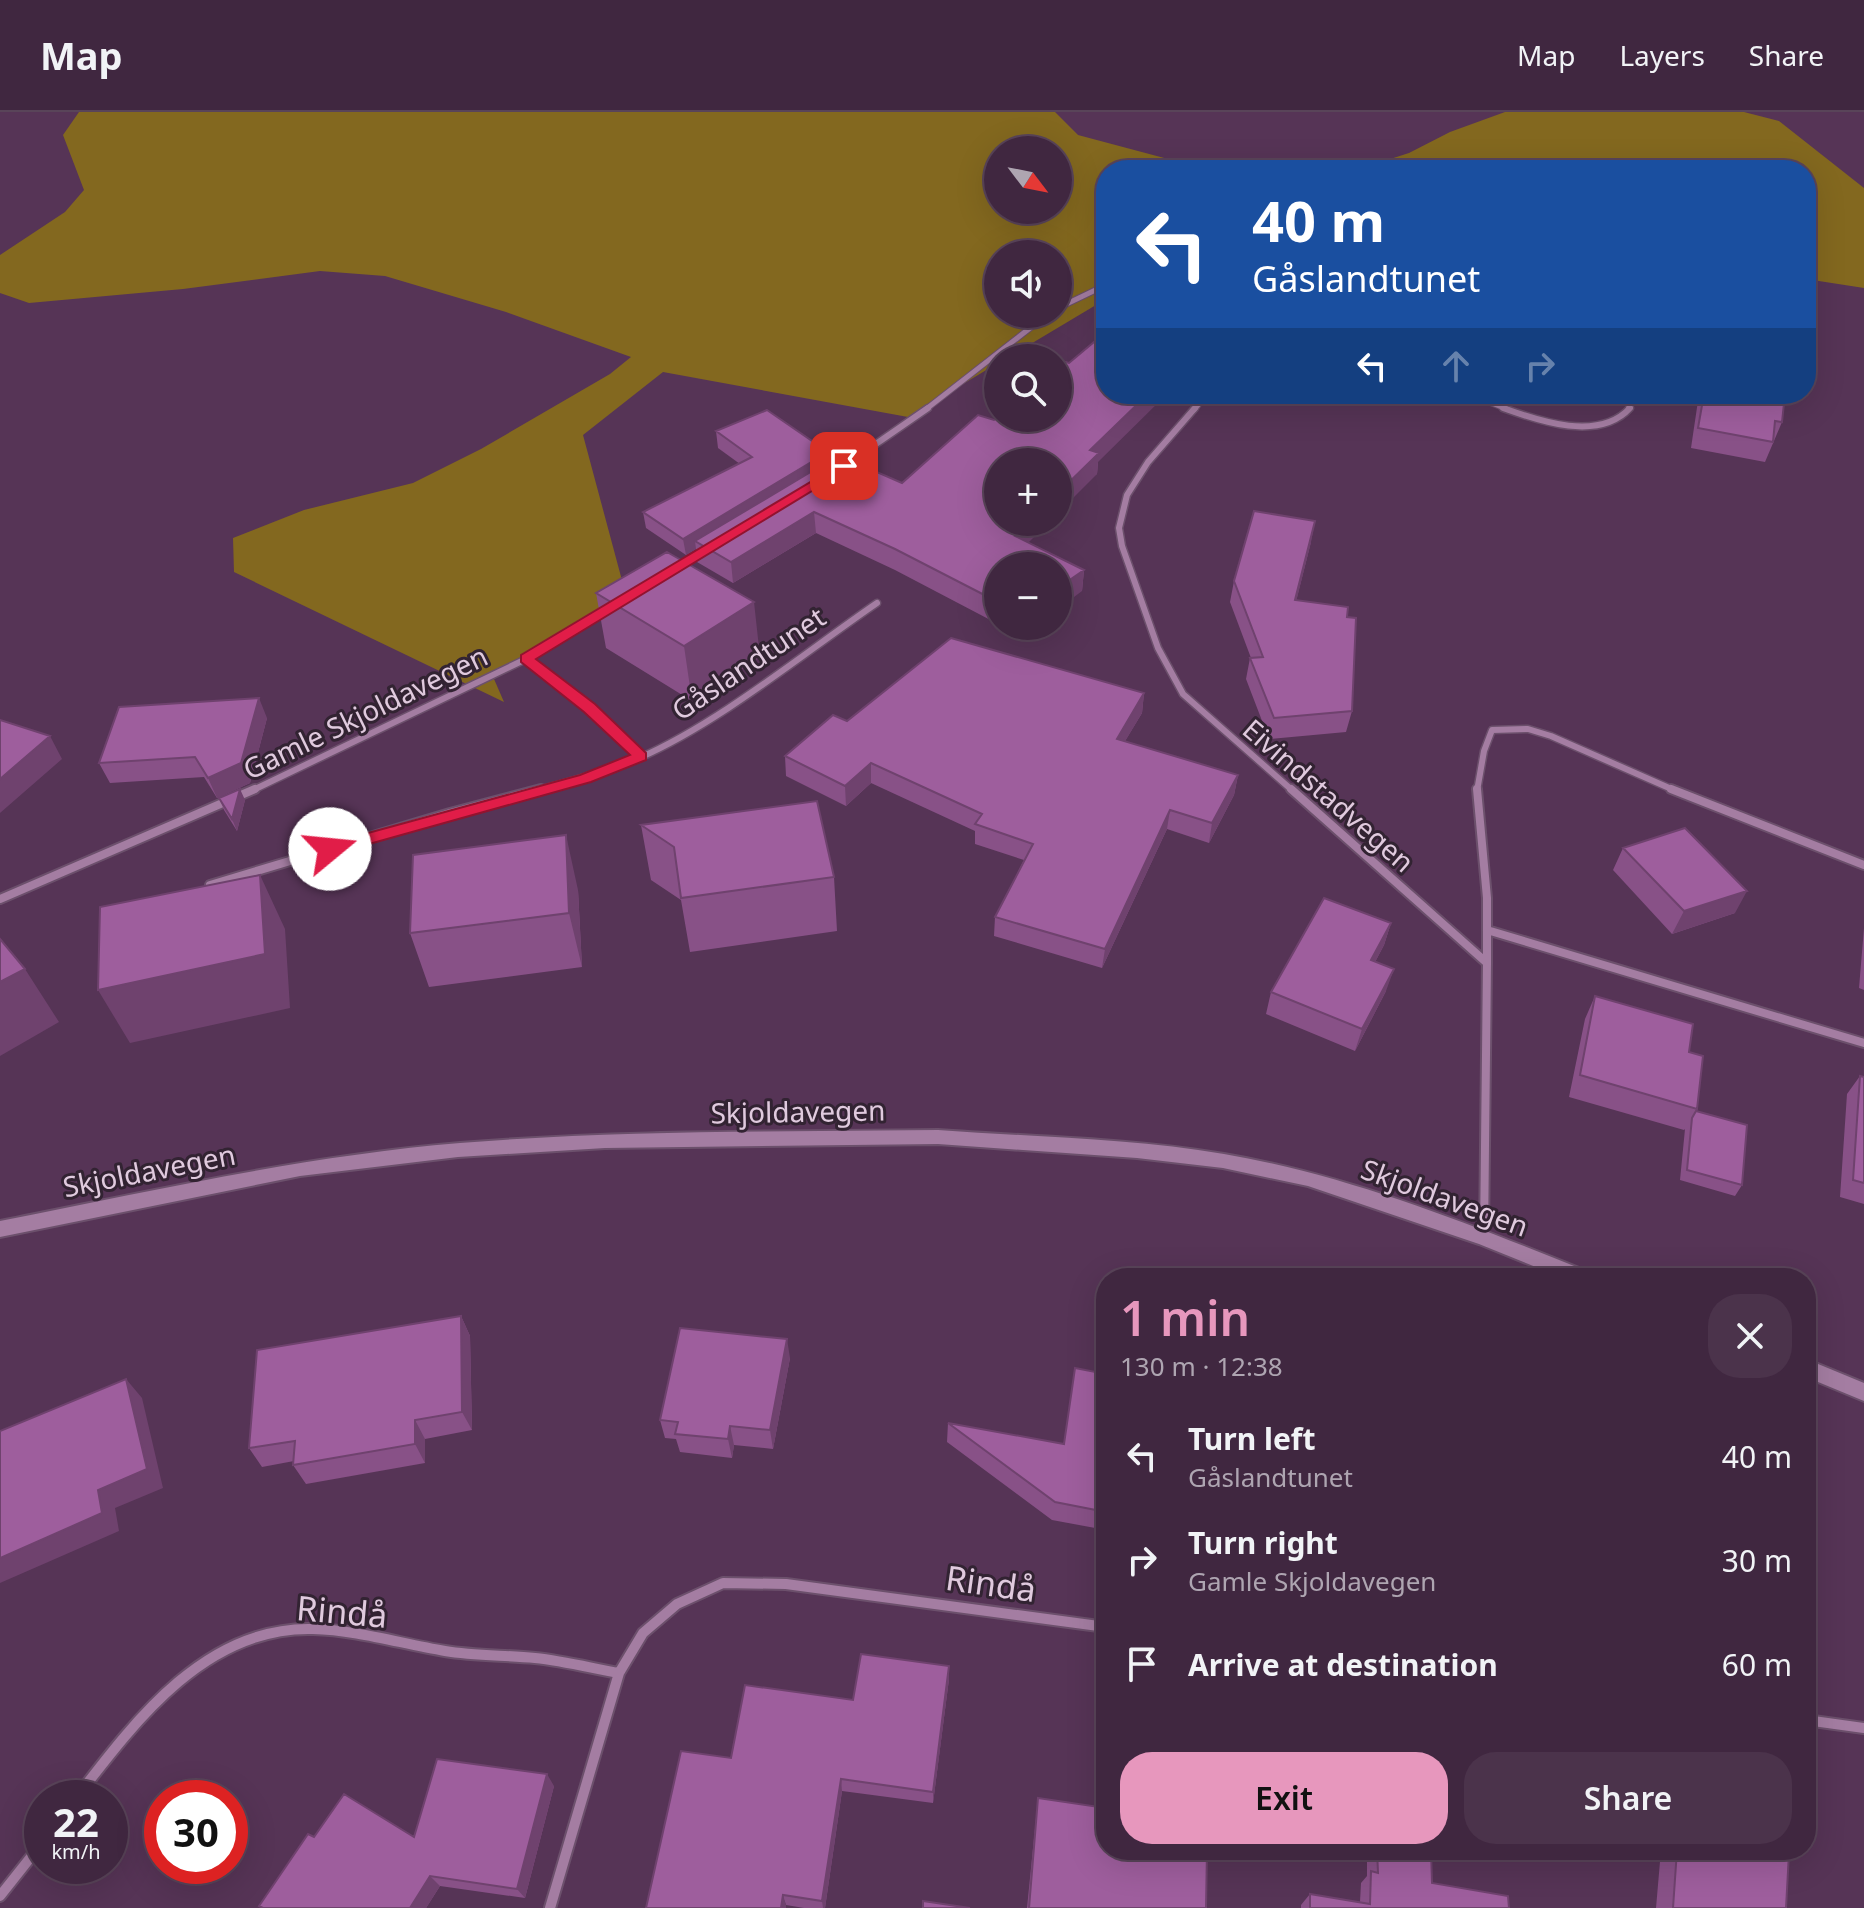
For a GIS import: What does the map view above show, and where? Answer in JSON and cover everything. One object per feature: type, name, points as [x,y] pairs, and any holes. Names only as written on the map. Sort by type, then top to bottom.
[{"type":"main road","name":"Skjoldavegen","points":[[0,1229],[300,1169],[458,1150],[605,1141],[938,1137],[1137,1151],[1223,1161],[1308,1179],[1484,1238],[1558,1268]]},
{"type":"main road","points":[[1816,1372],[1864,1392]]},
{"type":"street","points":[[1072,301],[1096,290]]},
{"type":"street","points":[[839,469],[902,429],[1030,328]]},
{"type":"street","points":[[1495,404],[1530,418],[1583,425],[1610,422],[1627,413],[1633,404]]},
{"type":"street","name":"Eivindstadvegen","points":[[1198,405],[1141,472],[1124,502],[1118,526],[1122,550],[1164,667],[1183,694],[1211,721],[1487,963]]},
{"type":"street","points":[[663,575],[717,543]]},
{"type":"street","name":"Gåslandtunet","points":[[210,885],[450,813],[585,778],[641,757],[705,722],[877,603]]},
{"type":"street","name":"Gamle Skjoldavegen","points":[[0,899],[221,805],[526,659],[608,608]]},
{"type":"street","points":[[526,659],[590,708],[641,757]]},
{"type":"street","points":[[1484,1238],[1487,930],[1486,886],[1477,825],[1480,756],[1492,730],[1528,729],[1551,736],[1677,792],[1864,865]]},
{"type":"street","points":[[1487,930],[1864,1043]]},
{"type":"street","name":"Rindå","points":[[550,1908],[619,1673],[643,1633],[677,1604],[723,1583],[786,1584],[1096,1626]]},
{"type":"street","name":"Rindå","points":[[90,1780],[172,1686],[220,1653],[262,1635],[311,1629],[465,1655],[539,1659],[619,1673]]},
{"type":"street","points":[[1816,1721],[1864,1728]]},
{"type":"street","points":[[0,1896],[24,1866]]},
{"type":"shaded area","points":[[79,112],[1055,112],[1078,135],[1172,160],[1096,160],[1096,305],[1072,319],[1072,240],[984,240],[984,328],[1057,328],[1030,344],[984,344],[984,371],[908,417],[663,372],[583,435],[627,599],[494,679],[504,702],[234,572],[233,538],[304,510],[413,483],[481,449],[610,374],[631,357],[506,312],[385,276],[320,271],[183,289],[29,303],[0,293],[0,255],[65,212],[84,190],[63,135]]},
{"type":"shaded area","points":[[1505,112],[1744,112],[1779,121],[1864,188],[1864,288],[1816,281],[1816,160],[1387,160],[1409,153],[1450,132]]},
{"type":"building","points":[[1096,340],[1096,404],[1138,404],[1090,450],[1099,453],[1072,479],[1072,448],[984,448],[984,536],[1015,536],[1047,552],[984,552],[984,595],[814,512],[731,562],[695,541],[839,455],[870,476],[877,472],[902,483],[978,415],[984,417],[984,432],[1072,432],[1072,360]]},
{"type":"building","points":[[1702,404],[1784,404],[1782,422],[1775,421],[1773,442],[1698,428]]},
{"type":"building","points":[[767,410],[828,452],[683,539],[643,512],[752,457],[716,431]]},
{"type":"building","points":[[1254,511],[1315,521],[1295,600],[1348,607],[1347,617],[1356,618],[1352,711],[1274,718],[1250,658],[1263,657],[1234,581]]},
{"type":"building","points":[[667,552],[754,602],[684,646],[596,593]]},
{"type":"building","points":[[1072,564],[1084,570],[1072,578]]},
{"type":"building","points":[[951,638],[1144,693],[1117,739],[1238,775],[1212,823],[1170,810],[1105,949],[995,917],[1033,844],[975,824],[982,814],[871,763],[845,786],[785,756],[833,715],[847,721]]},
{"type":"building","points":[[259,698],[241,763],[208,778],[195,757],[99,763],[119,707]]},
{"type":"building","points":[[0,720],[50,736],[0,779]]},
{"type":"building","points":[[240,789],[232,819],[219,798]]},
{"type":"building","points":[[817,801],[834,877],[681,898],[674,847],[641,825]]},
{"type":"building","points":[[1685,828],[1747,891],[1684,911],[1623,848]]},
{"type":"building","points":[[566,835],[569,913],[410,933],[413,855]]},
{"type":"building","points":[[260,875],[265,954],[98,990],[100,907]]},
{"type":"building","points":[[1324,898],[1391,923],[1371,960],[1394,969],[1362,1029],[1271,992]]},
{"type":"building","points":[[0,939],[25,969],[0,982]]},
{"type":"building","points":[[1595,996],[1693,1024],[1689,1052],[1703,1056],[1697,1109],[1580,1075]]},
{"type":"building","points":[[1860,1076],[1864,1077],[1864,1183],[1853,1180]]},
{"type":"building","points":[[1696,1111],[1747,1125],[1742,1185],[1687,1170],[1692,1118]]},
{"type":"building","points":[[461,1316],[462,1412],[415,1420],[415,1444],[293,1465],[295,1441],[249,1448],[257,1350]]},
{"type":"building","points":[[680,1328],[787,1339],[770,1430],[730,1426],[728,1439],[675,1434],[678,1422],[660,1420]]},
{"type":"building","points":[[1075,1368],[1096,1372],[1096,1510],[1055,1502],[948,1423],[1064,1444]]},
{"type":"building","points":[[126,1379],[147,1469],[98,1490],[102,1513],[0,1558],[0,1431]]},
{"type":"building","points":[[861,1654],[949,1666],[933,1792],[841,1779],[822,1901],[783,1895],[781,1908],[646,1908],[681,1751],[731,1758],[745,1685],[853,1700]]},
{"type":"building","points":[[437,1759],[547,1774],[517,1889],[430,1876],[410,1908],[259,1906],[308,1834],[314,1837],[344,1794],[414,1837]]},
{"type":"building","points":[[1038,1798],[1096,1807],[1096,1860],[1207,1860],[1206,1908],[1029,1908]]},
{"type":"building","points":[[1377,1860],[1431,1860],[1432,1883],[1508,1896],[1509,1908],[1310,1908],[1310,1894],[1370,1904],[1371,1871],[1378,1873]]},
{"type":"building","points":[[1676,1860],[1789,1860],[1786,1908],[1673,1908]]},
{"type":"building","points":[[923,1901],[970,1908],[923,1908]]},
{"type":"route","points":[[330,849],[450,813],[585,778],[641,757],[590,708],[526,659],[844,466]]}]
